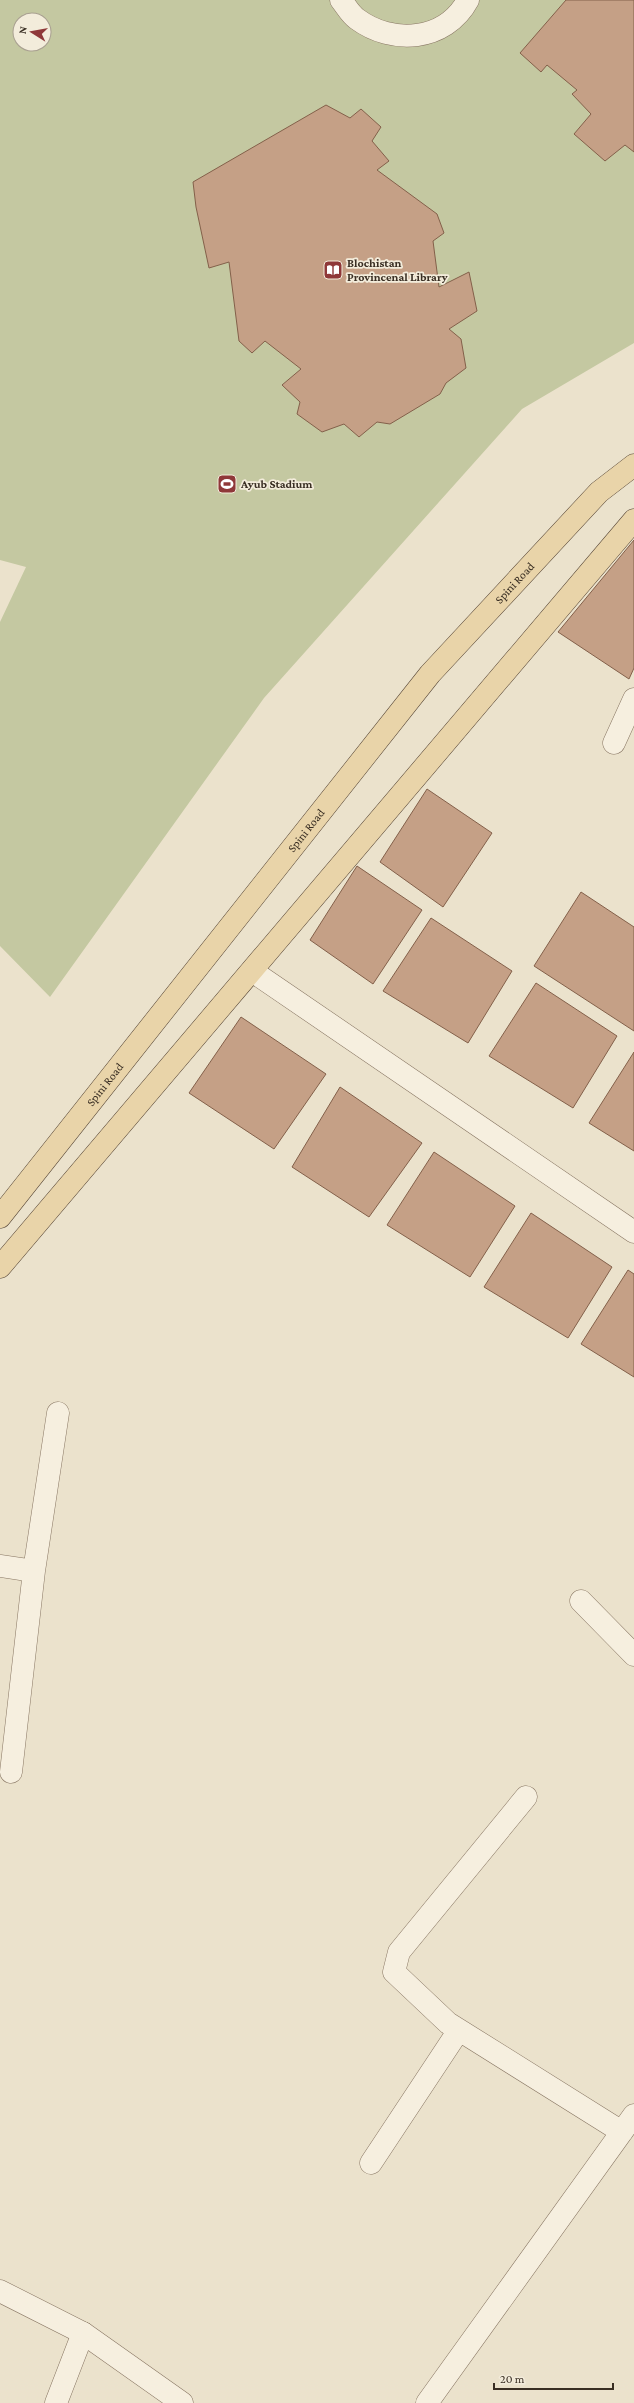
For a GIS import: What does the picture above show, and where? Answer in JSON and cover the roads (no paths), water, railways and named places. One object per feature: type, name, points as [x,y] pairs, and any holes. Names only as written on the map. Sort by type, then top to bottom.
[{"type":"main road","name":"Spini Road","points":[[0,1217],[430,674],[599,492],[634,465]]},
{"type":"main road","points":[[0,1267],[634,520]]},
{"type":"street","points":[[341,0],[355,18],[375,30],[399,37],[423,34],[445,25],[463,9],[468,0]]},
{"type":"street","points":[[614,743],[634,699]]},
{"type":"street","points":[[252,971],[634,1232]]},
{"type":"street","points":[[11,1772],[34,1571],[58,1413]]},
{"type":"street","points":[[0,1566],[34,1571]]},
{"type":"street","points":[[581,1601],[634,1655]]},
{"type":"street","points":[[427,2403],[628,2124],[448,2023],[394,1972],[399,1952],[526,1797]]},
{"type":"street","points":[[371,2162],[459,2030]]},
{"type":"street","points":[[0,2291],[83,2333],[182,2403]]},
{"type":"street","points":[[56,2403],[83,2333]]},
{"type":"place","name":"Blochistan Provincenal Library","points":[[333,270]]},
{"type":"place","name":"Ayub Stadium","points":[[227,484]]}]
